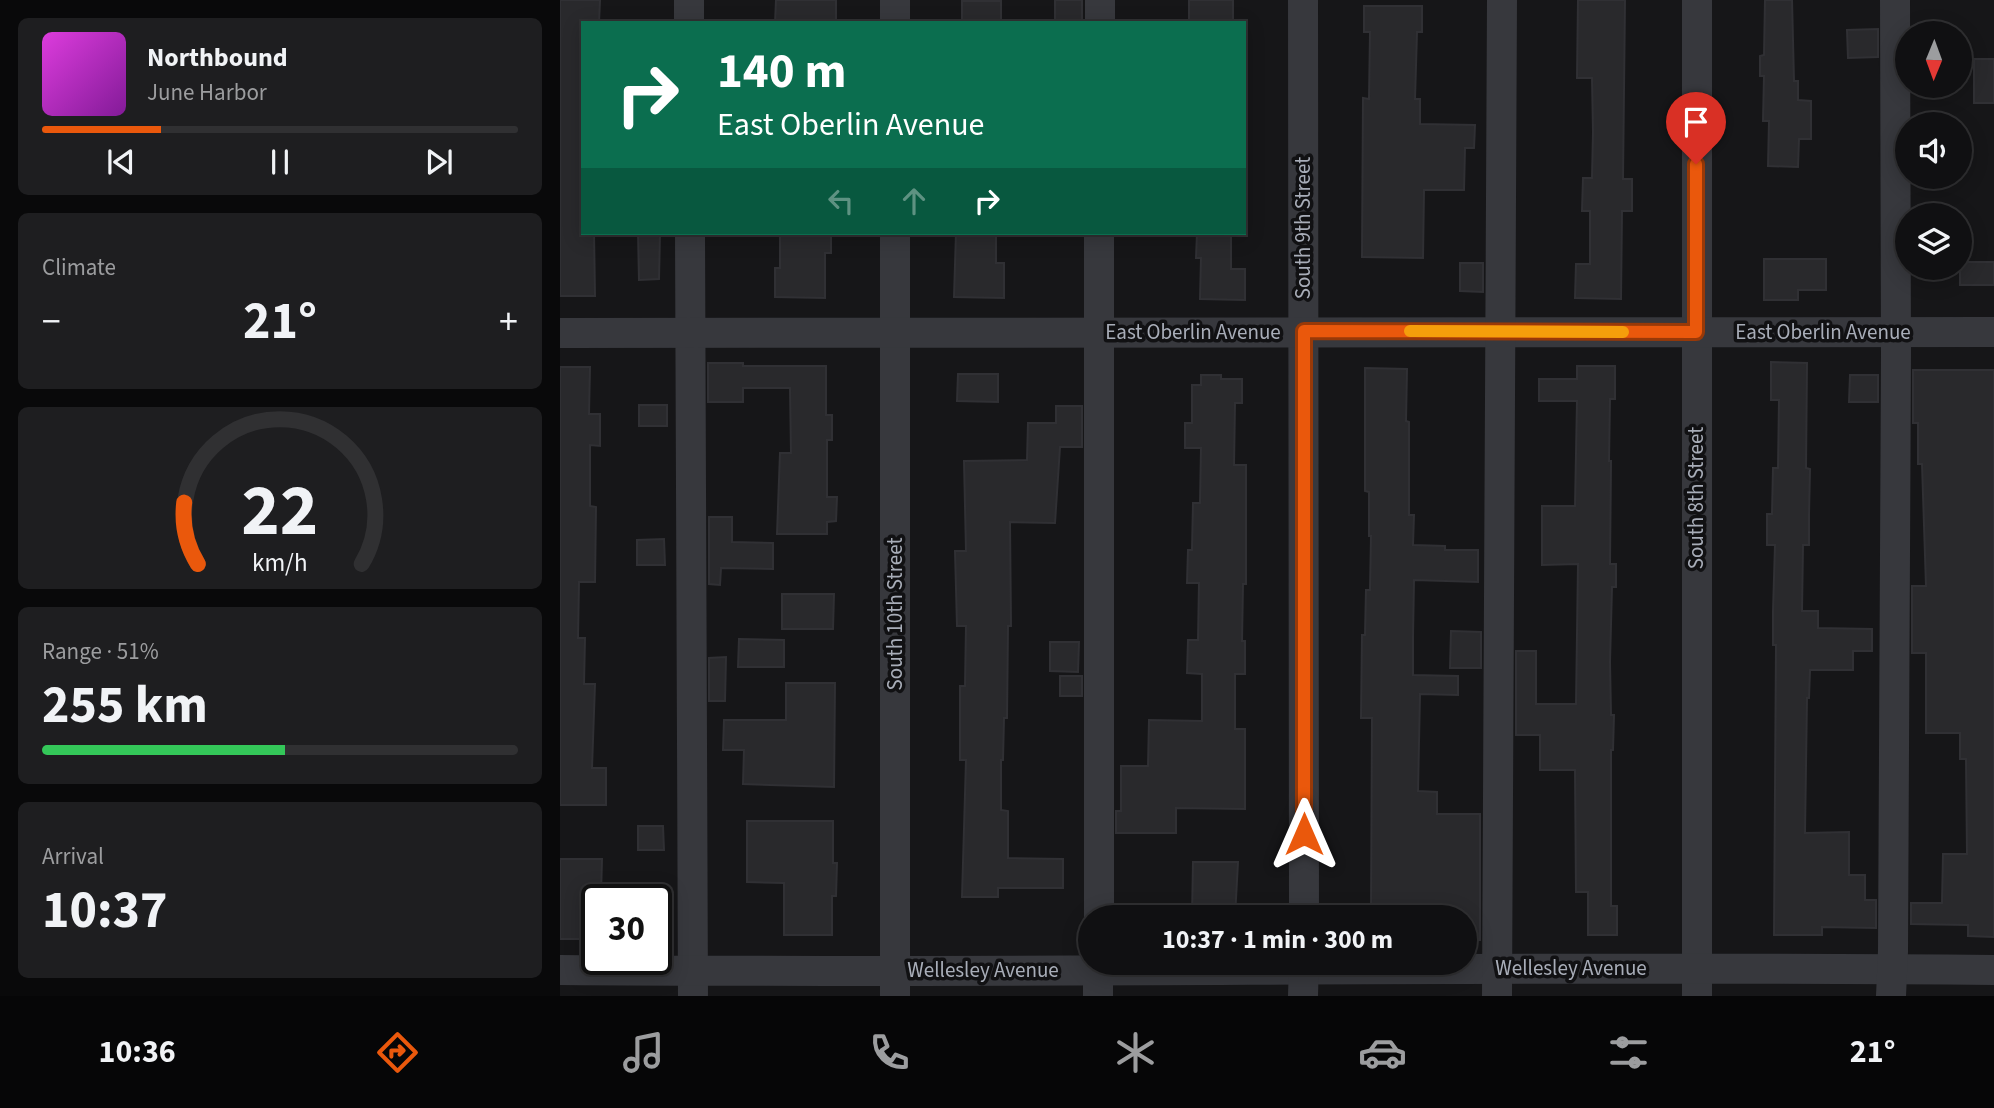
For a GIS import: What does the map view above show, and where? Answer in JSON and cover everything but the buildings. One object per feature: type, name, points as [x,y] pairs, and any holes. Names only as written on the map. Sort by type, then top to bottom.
[{"type":"street","points":[[689,0],[689,21]]},
{"type":"street","points":[[895,0],[895,21]]},
{"type":"street","points":[[1100,0],[1100,21]]},
{"type":"street","name":"South 9th Street","points":[[1303,0],[1304,905]]},
{"type":"street","points":[[1497,982],[1502,0]]},
{"type":"street","name":"South 8th Street","points":[[1696,982],[1697,0]]},
{"type":"street","points":[[1892,982],[1895,0]]},
{"type":"street","points":[[690,235],[693,983]]},
{"type":"street","name":"South 10th Street","points":[[895,235],[895,983]]},
{"type":"street","points":[[1099,235],[1099,905]]},
{"type":"street","name":"East Oberlin Avenue","points":[[560,333],[1994,332]]},
{"type":"street","name":"Wellesley Avenue","points":[[560,970],[693,983],[895,983],[1098,976],[1303,976],[1497,982],[1892,982],[1994,970]]},
{"type":"slow traffic","points":[[1410,331],[1623,332]]},
{"type":"route","points":[[1304,834],[1304,331],[1696,332],[1696,164]]}]
